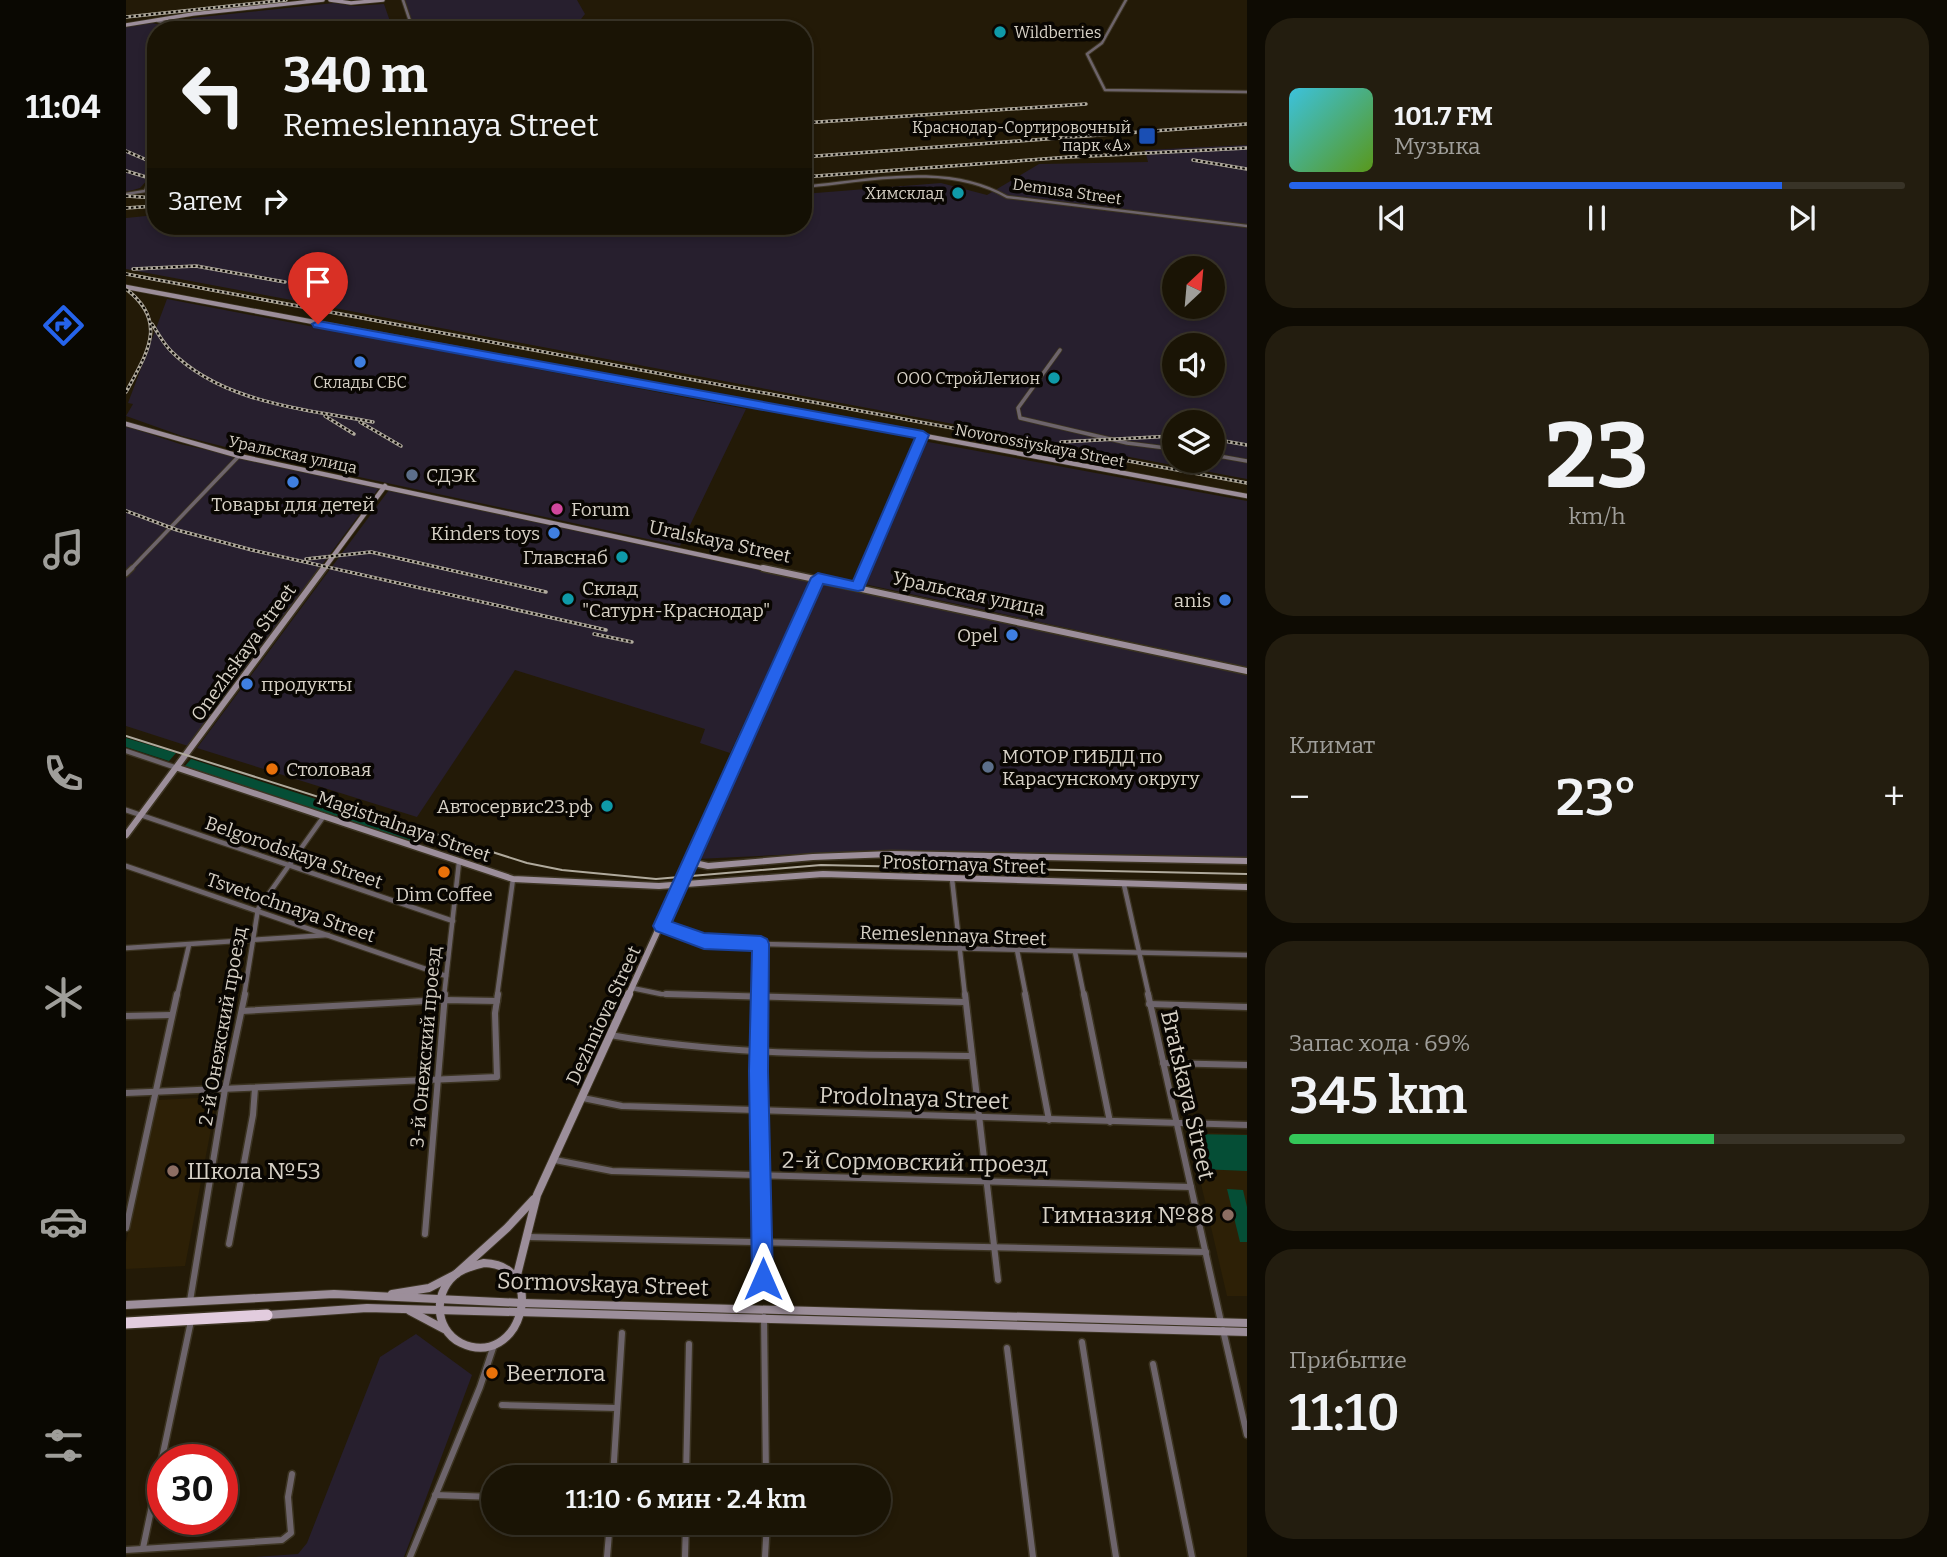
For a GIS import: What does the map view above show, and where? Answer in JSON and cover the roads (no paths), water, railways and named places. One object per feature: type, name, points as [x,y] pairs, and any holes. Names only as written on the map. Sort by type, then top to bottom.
[{"type":"highway","name":"Sormovskaya Street","points":[[126,1323],[267,1315]]},
{"type":"street","points":[[158,21],[193,14],[323,0]]},
{"type":"street","points":[[330,0],[383,0]]},
{"type":"street","points":[[346,0],[366,2]]},
{"type":"street","points":[[403,0],[410,21]]},
{"type":"street","points":[[1126,0],[1102,43],[1087,54],[1105,90],[1247,92]]},
{"type":"street","points":[[126,25],[147,22]]},
{"type":"street","name":"Demusa Street","points":[[812,186],[951,177],[990,185],[1007,197],[1247,226]]},
{"type":"street","points":[[126,194],[145,191],[147,187]]},
{"type":"street","name":"Novorossiyskaya Street","points":[[126,288],[1247,496]]},
{"type":"street","points":[[1060,350],[1018,408],[1020,418],[1116,438],[1127,443],[1162,447]]},
{"type":"street","name":"Uralskaya Street","points":[[126,423],[239,455],[1247,671]]},
{"type":"street","points":[[858,586],[923,435]]},
{"type":"street","points":[[126,574],[239,455]]},
{"type":"street","points":[[1225,458],[1247,461]]},
{"type":"street","name":"Onezhskaya Street","points":[[126,835],[384,486]]},
{"type":"street","name":"Dezhniova Street","points":[[516,1279],[537,1195],[662,926],[818,578]]},
{"type":"street","name":"Magistralnaya Street","points":[[126,751],[513,879],[633,886],[681,883]]},
{"type":"street","name":"Belgorodskaya Street","points":[[126,810],[453,921]]},
{"type":"street","name":"2-й Онежский проезд","points":[[190,1302],[258,909],[325,816]]},
{"type":"street","name":"Prostornaya Street","points":[[690,862],[708,866],[813,856],[891,854],[1247,861]]},
{"type":"street","name":"3-й Онежский проезд","points":[[425,1234],[446,976],[459,862]]},
{"type":"street","name":"Tsvetochnaya Street","points":[[126,866],[258,909],[446,976]]},
{"type":"street","name":"Prostornaya Street","points":[[681,883],[823,874],[1247,887]]},
{"type":"street","points":[[126,1093],[497,1077],[497,1001],[513,879]]},
{"type":"street","points":[[952,879],[998,1280]]},
{"type":"street","name":"Bratskaya Street","points":[[1124,885],[1222,1327],[1245,1412],[1247,1435]]},
{"type":"street","name":"Remeslennaya Street","points":[[662,926],[704,941],[761,944],[1247,955]]},
{"type":"street","points":[[126,948],[330,934]]},
{"type":"street","points":[[761,944],[758,1051],[763,1279]]},
{"type":"street","points":[[126,1228],[154,1091],[189,945]]},
{"type":"street","points":[[1017,950],[1048,1120]]},
{"type":"street","points":[[1075,952],[1110,1122]]},
{"type":"street","points":[[632,988],[661,994],[964,1002]]},
{"type":"street","points":[[242,1011],[444,1000],[497,1001]]},
{"type":"street","points":[[1149,1004],[1247,1007]]},
{"type":"street","points":[[126,1016],[171,1015]]},
{"type":"street","points":[[610,1035],[662,1046],[971,1056]]},
{"type":"street","points":[[1163,1063],[1247,1065]]},
{"type":"street","points":[[229,1244],[253,1115],[255,1088]]},
{"type":"street","name":"Prodolnaya Street","points":[[582,1098],[622,1106],[1247,1125]]},
{"type":"street","name":"2-й Сормовский проезд","points":[[555,1160],[611,1171],[1191,1187]]},
{"type":"street","points":[[445,1331],[440,1305],[447,1285],[529,1206],[537,1195]]},
{"type":"street","points":[[527,1237],[1206,1252]]},
{"type":"street","points":[[371,1296],[416,1292],[471,1265],[487,1263],[502,1266],[516,1279],[522,1308],[509,1334],[494,1345],[468,1348],[453,1340],[445,1331],[405,1309]]},
{"type":"street","points":[[343,1309],[345,1294]]},
{"type":"street","name":"Sormovskaya Street","points":[[126,1305],[345,1294],[440,1305],[1222,1327],[1247,1332]]},
{"type":"street","name":"Sormovskaya Street","points":[[267,1315],[440,1305]]},
{"type":"street","points":[[764,1314],[766,1465]]},
{"type":"street","points":[[144,1548],[191,1320]]},
{"type":"street","name":"Sormovskaya Street","points":[[1222,1327],[1247,1323]]},
{"type":"street","points":[[614,1465],[622,1333]]},
{"type":"street","points":[[1082,1342],[1116,1557]]},
{"type":"street","points":[[686,1465],[689,1344]]},
{"type":"street","points":[[410,1557],[480,1387],[494,1345]]},
{"type":"street","points":[[1007,1348],[1033,1557]]},
{"type":"street","points":[[1153,1364],[1192,1557]]},
{"type":"street","points":[[502,1405],[617,1408]]},
{"type":"street","points":[[126,1550],[282,1540],[291,1533],[288,1497],[292,1474]]},
{"type":"street","points":[[435,1495],[481,1497]]},
{"type":"street","points":[[607,1557],[609,1535]]},
{"type":"street","points":[[685,1535],[685,1557]]},
{"type":"street","points":[[765,1557],[766,1535]]},
{"type":"tram line","points":[[126,736],[527,863],[562,870],[656,879],[821,865],[1247,874]]},
{"type":"railway","points":[[126,17],[286,0]]},
{"type":"railway","points":[[812,122],[1086,104]]},
{"type":"railway","points":[[812,156],[1247,124]]},
{"type":"railway","points":[[812,176],[1070,157],[1247,148]]},
{"type":"railway","points":[[126,151],[147,160]]},
{"type":"railway","points":[[1193,160],[1247,169]]},
{"type":"railway","points":[[126,171],[147,177]]},
{"type":"railway","points":[[126,196],[147,197]]},
{"type":"railway","points":[[126,208],[147,207]]},
{"type":"railway","points":[[133,269],[196,266],[285,282]]},
{"type":"railway","points":[[126,274],[1247,483]]},
{"type":"railway","points":[[126,289],[139,301],[150,326],[147,351],[126,392]]},
{"type":"railway","points":[[152,324],[171,351],[192,368],[239,393],[293,408],[373,422]]},
{"type":"railway","points":[[325,416],[354,434]]},
{"type":"railway","points":[[360,422],[401,446]]},
{"type":"railway","points":[[1061,442],[1162,437]]},
{"type":"railway","points":[[1225,441],[1247,445]]},
{"type":"railway","points":[[126,511],[177,530],[252,550],[606,630]]},
{"type":"railway","points":[[306,559],[371,552],[546,592]]},
{"type":"railway","points":[[594,634],[632,642]]},
{"type":"place","name":"Wildberries","points":[[1000,32]]},
{"type":"place","name":"Краснодар-Сортировочный парк «А»","points":[[1147,136]]},
{"type":"place","name":"Химсклад","points":[[958,193]]},
{"type":"place","name":"Склады СБС","points":[[360,362]]},
{"type":"place","name":"ООО СтройЛегион","points":[[1054,378]]},
{"type":"place","name":"СДЭК","points":[[412,475]]},
{"type":"place","name":"Товары для детей","points":[[293,482]]},
{"type":"place","name":"Forum","points":[[557,509]]},
{"type":"place","name":"Kinders toys","points":[[554,533]]},
{"type":"place","name":"Главснаб","points":[[622,557]]},
{"type":"place","name":"Склад \"Сатурн-Краснодар\"","points":[[568,599]]},
{"type":"place","name":"anis","points":[[1225,600]]},
{"type":"place","name":"Opel","points":[[1012,635]]},
{"type":"place","name":"продукты","points":[[247,684]]},
{"type":"place","name":"МОТОР ГИБДД по Карасунскому округу","points":[[988,767]]},
{"type":"place","name":"Столовая","points":[[272,769]]},
{"type":"place","name":"Автосервис23.рф","points":[[607,806]]},
{"type":"place","name":"Dim Coffee","points":[[444,872]]},
{"type":"place","name":"Школа №53","points":[[173,1171]]},
{"type":"place","name":"Гимназия №88","points":[[1228,1215]]},
{"type":"place","name":"Beerлога","points":[[492,1373]]}]
